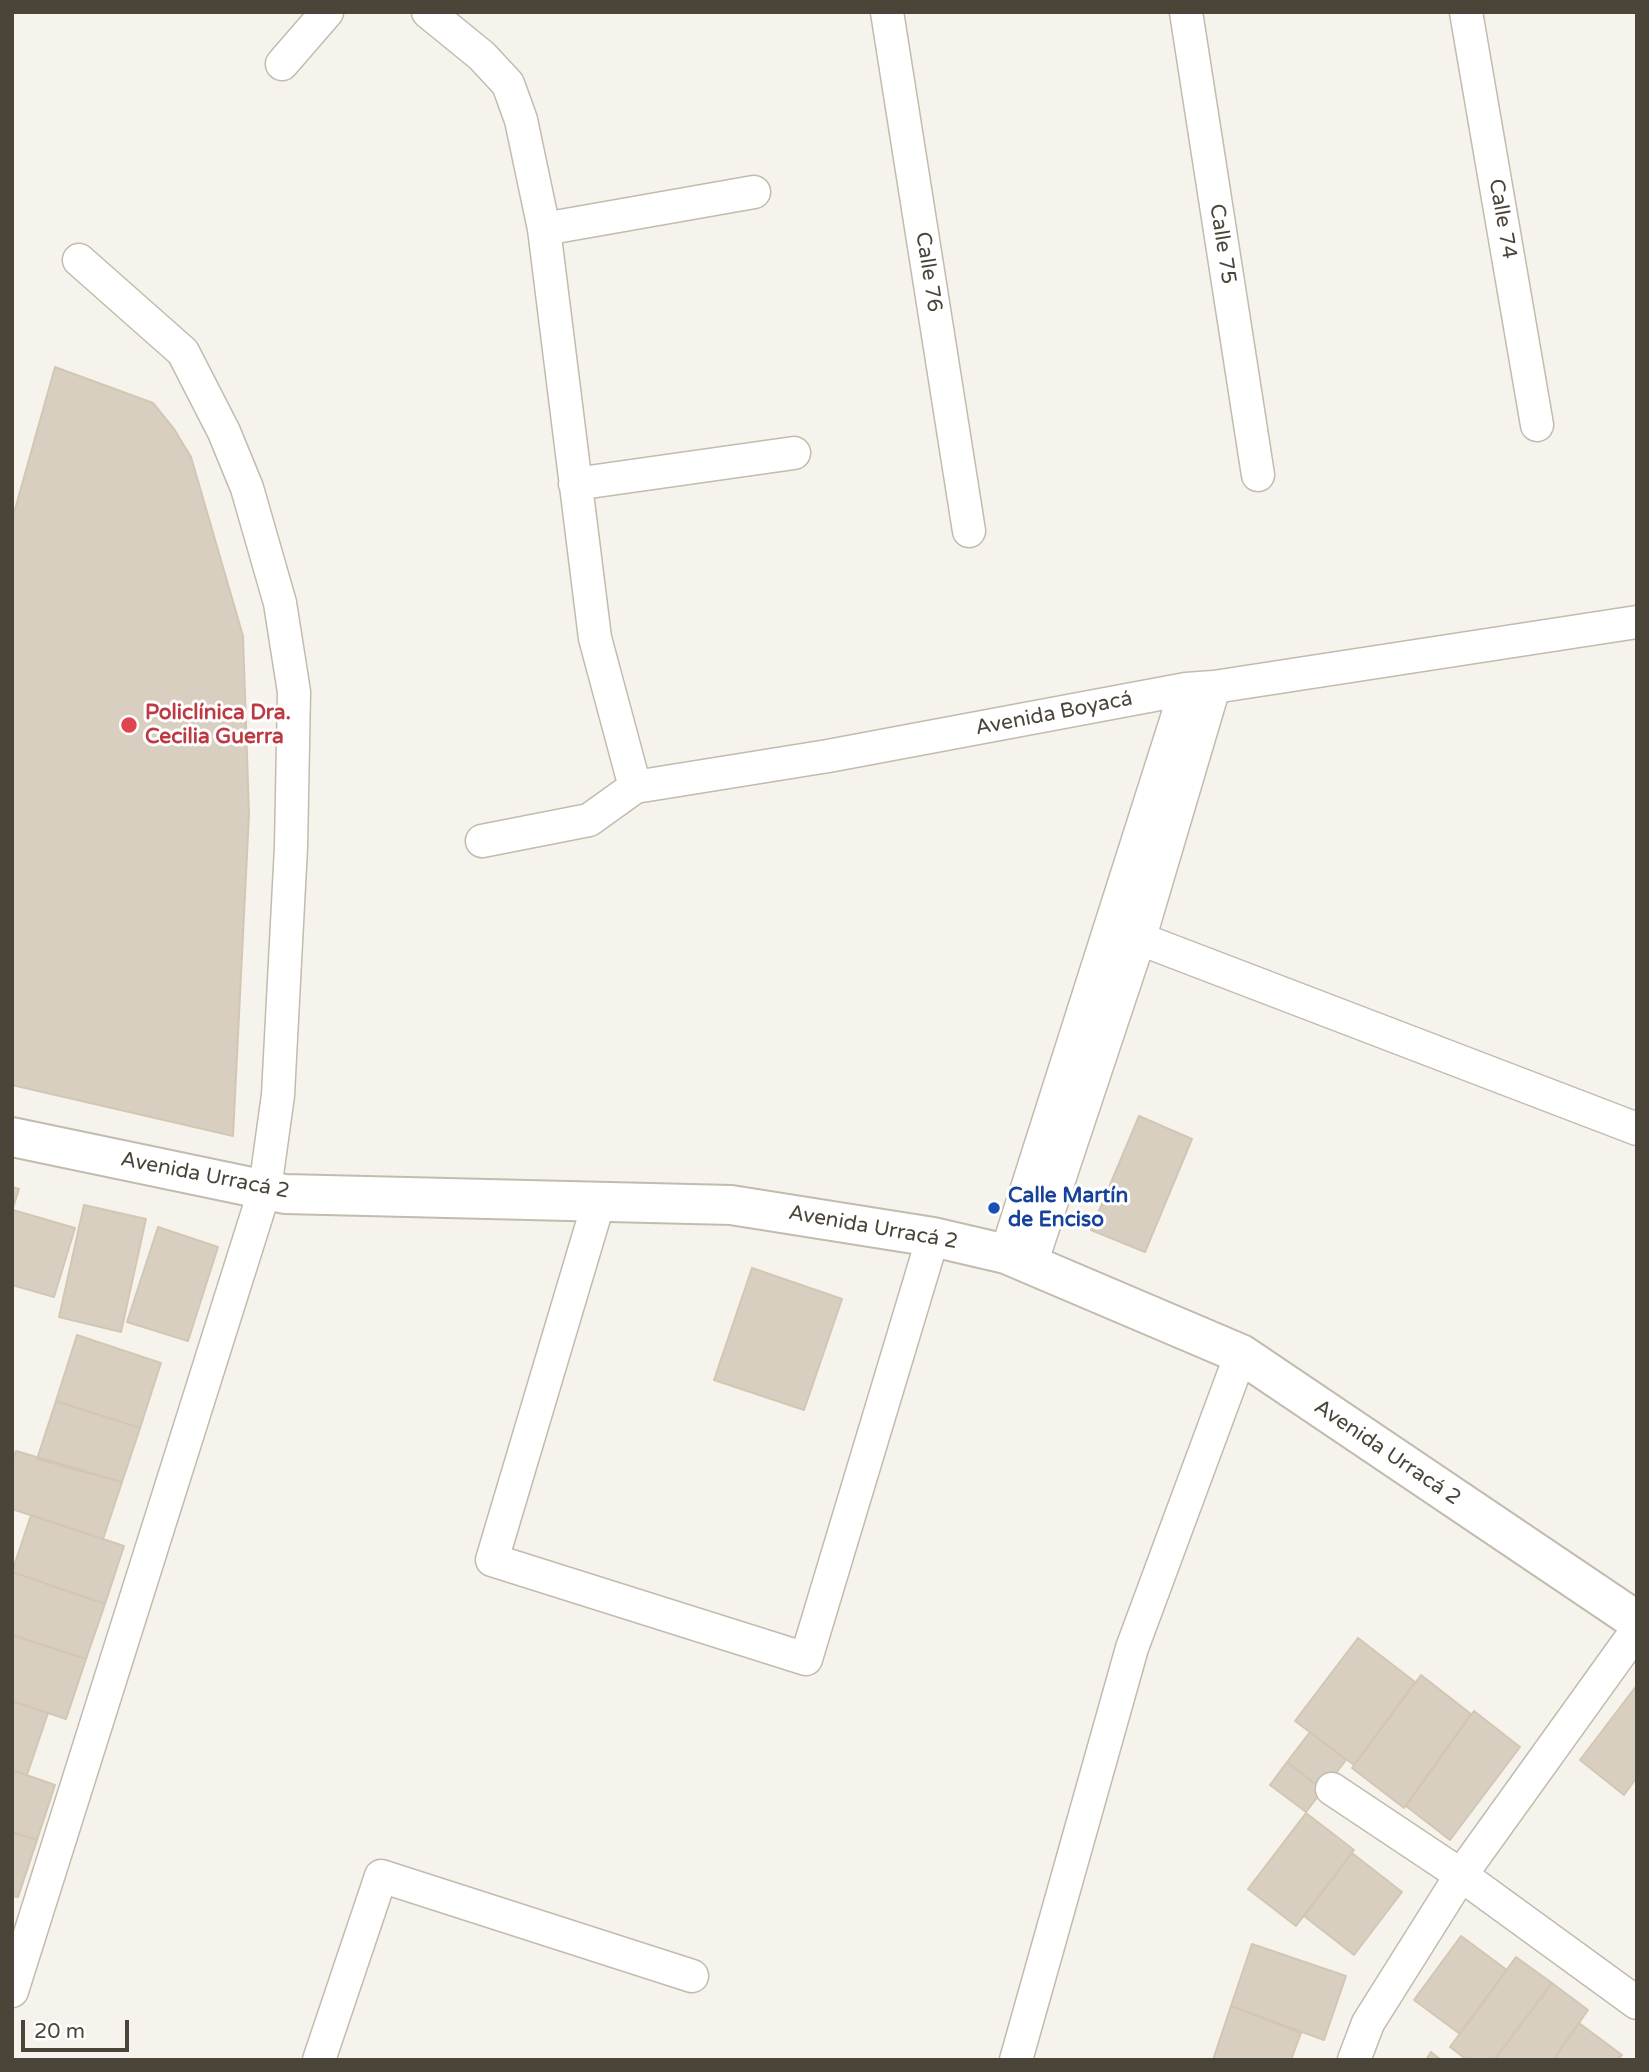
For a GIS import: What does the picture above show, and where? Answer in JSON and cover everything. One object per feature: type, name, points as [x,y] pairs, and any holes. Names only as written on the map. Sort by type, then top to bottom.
[{"type":"street","points":[[282,64],[327,12]]},
{"type":"street","points":[[429,12],[482,56],[508,83],[522,120],[544,229],[595,638],[635,787]]},
{"type":"street","name":"Calle 76","points":[[887,12],[969,531]]},
{"type":"street","name":"Calle 75","points":[[1186,12],[1258,475]]},
{"type":"street","name":"Calle 74","points":[[1466,12],[1537,425]]},
{"type":"street","points":[[544,229],[754,191]]},
{"type":"street","points":[[12,1991],[265,1189],[279,1081],[291,847],[294,692],[280,603],[247,488],[224,432],[183,352],[79,260]]},
{"type":"street","points":[[575,484],[794,453]]},
{"type":"street","name":"Avenida Boyacá","points":[[482,841],[589,820],[635,787],[828,756],[1200,688],[1637,622]]},
{"type":"street","points":[[1018,1259],[1110,928],[1200,688]]},
{"type":"street","points":[[1018,1259],[1140,937],[1200,688]]},
{"type":"street","points":[[1110,928],[1140,937],[1637,1129]]},
{"type":"street","name":"Avenida Urracá 2","points":[[12,1137],[285,1194],[731,1205],[933,1237],[1018,1259],[1241,1354],[1637,1621]]},
{"type":"street","points":[[599,1201],[492,1560],[806,1659],[933,1237]]},
{"type":"street","points":[[1016,2060],[1132,1648],[1241,1354]]},
{"type":"street","points":[[1354,2060],[1368,2022],[1461,1875],[1637,1630]]},
{"type":"street","points":[[1332,1789],[1461,1875],[1637,2003]]},
{"type":"street","points":[[319,2060],[381,1876],[692,1976]]},
{"type":"building","name":"Policlínica Dra. Cecilia Guerra","points":[[55,367],[153,403],[174,429],[191,457],[243,636],[249,814],[233,1136],[12,1085],[12,520]]},
{"type":"building","points":[[1139,1116],[1192,1139],[1145,1252],[1091,1230]]},
{"type":"building","points":[[12,1187],[19,1189],[12,1211]]},
{"type":"building","points":[[84,1205],[146,1219],[121,1332],[59,1317]]},
{"type":"building","points":[[13,1210],[75,1228],[54,1297],[12,1285]]},
{"type":"building","points":[[158,1227],[218,1247],[188,1341],[127,1322]]},
{"type":"building","points":[[752,1268],[842,1299],[804,1410],[714,1380]]},
{"type":"building","points":[[77,1335],[161,1363],[140,1428],[56,1401]]},
{"type":"building","points":[[56,1401],[140,1428],[122,1482],[37,1459]]},
{"type":"building","points":[[16,1451],[122,1482],[103,1539],[12,1509],[12,1462]]},
{"type":"building","points":[[31,1515],[124,1546],[105,1604],[12,1572]]},
{"type":"building","points":[[12,1572],[105,1604],[86,1659],[12,1635]]},
{"type":"building","points":[[12,1635],[86,1659],[66,1719],[12,1701]]},
{"type":"building","points":[[1358,1638],[1415,1682],[1354,1765],[1295,1721]]},
{"type":"building","points":[[1421,1675],[1471,1714],[1404,1808],[1352,1768]]},
{"type":"building","points":[[1637,1685],[1637,1777],[1624,1795],[1580,1760]]},
{"type":"building","points":[[12,1701],[48,1713],[27,1775],[12,1770]]},
{"type":"building","points":[[1474,1711],[1520,1747],[1450,1840],[1406,1806]]},
{"type":"building","points":[[1310,1732],[1346,1760],[1323,1790],[1287,1762]]},
{"type":"building","points":[[1287,1762],[1323,1790],[1306,1812],[1270,1785]]},
{"type":"building","points":[[12,1770],[55,1785],[37,1840],[12,1832]]},
{"type":"building","points":[[1306,1813],[1354,1850],[1296,1926],[1248,1889]]},
{"type":"building","points":[[12,1832],[37,1840],[18,1897],[12,1896]]},
{"type":"building","points":[[1352,1853],[1402,1892],[1354,1955],[1304,1916]]},
{"type":"building","points":[[1461,1936],[1507,1970],[1460,2034],[1414,2000]]},
{"type":"building","points":[[1252,1944],[1346,1976],[1324,2040],[1231,2006]]},
{"type":"building","points":[[1516,1957],[1552,1983],[1494,2060],[1467,2060],[1450,2047]]},
{"type":"building","points":[[1552,1983],[1588,2010],[1553,2060],[1494,2060]]},
{"type":"building","points":[[1231,2006],[1301,2033],[1291,2060],[1213,2060]]},
{"type":"building","points":[[1579,2023],[1622,2055],[1618,2060],[1553,2060]]},
{"type":"building","points":[[1431,2052],[1441,2060],[1426,2060]]},
{"type":"place","name":"Policlínica Dra. Cecilia Guerra","points":[[129,725]]},
{"type":"place","name":"Calle Martín de Enciso","points":[[994,1208]]}]
